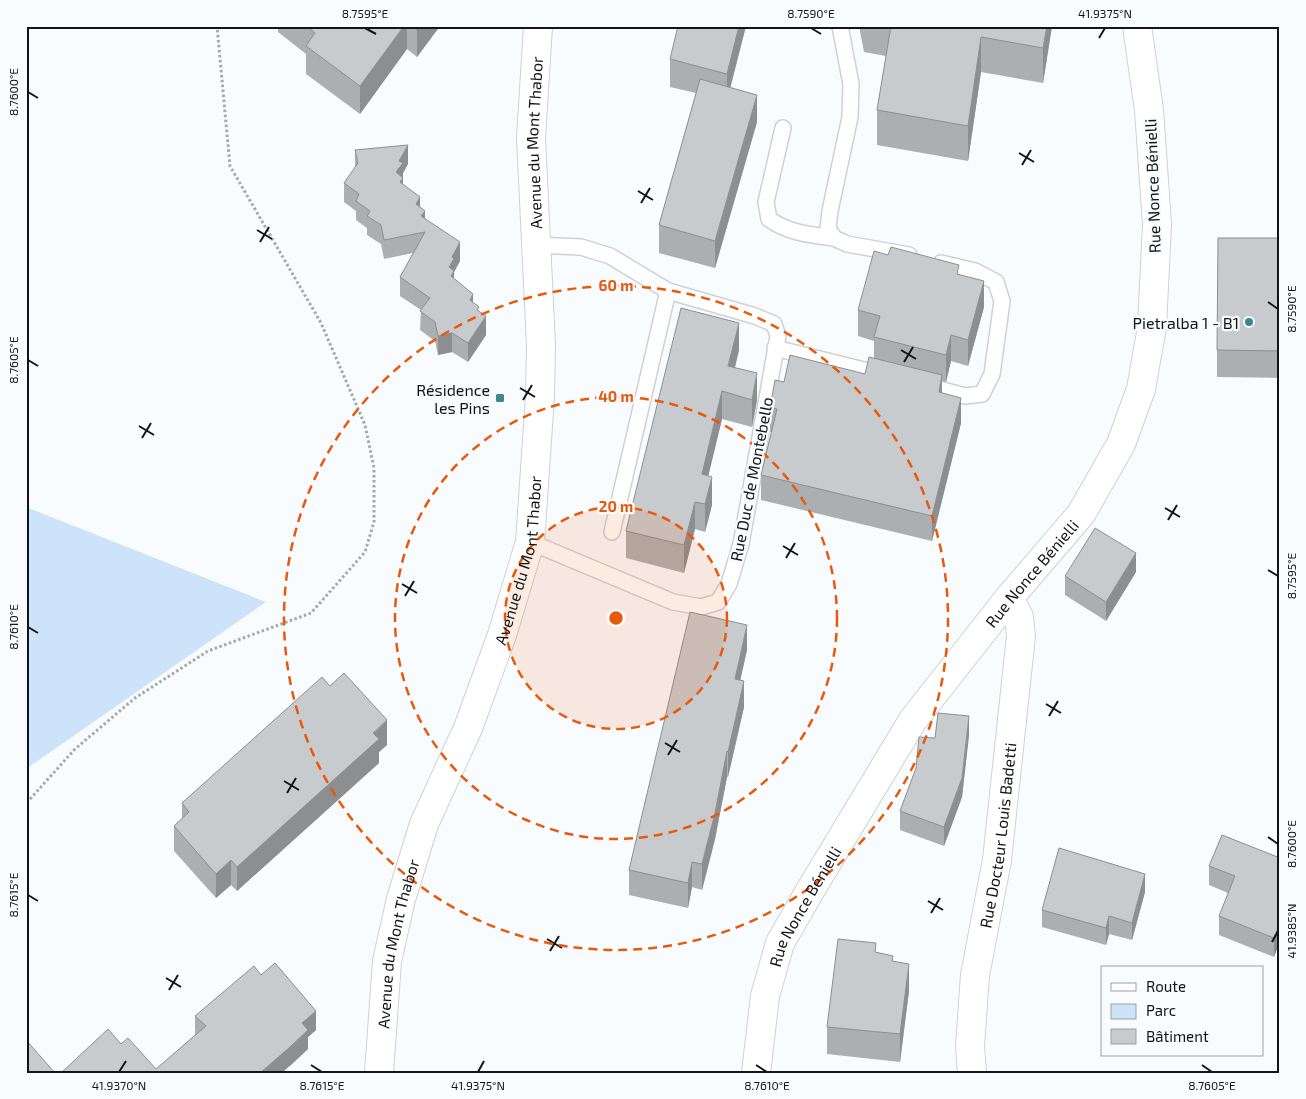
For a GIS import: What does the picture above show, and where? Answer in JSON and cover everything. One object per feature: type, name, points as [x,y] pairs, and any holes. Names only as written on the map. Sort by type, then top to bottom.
[{"type":"street","name":"Avenue du Mont Thabor","points":[[379,1073],[387,960],[401,899],[424,824],[468,728],[498,645],[530,542],[540,397],[541,345],[531,138],[538,26]]},
{"type":"street","name":"Rue Nonce Bénielli","points":[[756,1073],[765,996],[780,943],[913,720],[1009,598],[1081,514],[1121,444],[1141,389],[1152,327],[1157,224],[1150,110],[1137,26]]},
{"type":"street","name":"Rue Docteur Louis Badetti","points":[[972,1073],[970,1046],[975,975],[997,860],[1021,636],[1019,617],[1009,598]]},
{"type":"lane","points":[[834,238],[828,228],[830,211],[850,116],[850,84],[840,26]]},
{"type":"lane","points":[[775,348],[965,396],[982,394],[992,374],[1002,301],[996,282],[975,271],[906,254],[847,244],[834,238],[804,234],[778,226],[769,219],[766,202],[783,128]]},
{"type":"lane","name":"Rue Duc de Montebello","points":[[530,542],[673,602],[701,607],[718,602],[729,584],[741,544],[778,336],[774,324],[755,316],[668,291],[610,256],[581,247],[535,245]]},
{"type":"lane","points":[[612,532],[668,291]]},
{"type":"path","points":[[26,802],[32,798],[75,749],[135,698],[208,651],[311,613],[365,552],[374,522],[374,468],[366,425],[321,323],[230,166],[217,26]]},
{"type":"green space","points":[[26,507],[266,602],[26,769]]},
{"type":"building","points":[[306,26],[404,26],[360,86],[306,46],[315,33]]},
{"type":"building","points":[[678,26],[739,26],[727,74],[670,59]]},
{"type":"building","points":[[891,26],[1047,26],[1043,48],[981,37],[968,126],[877,110]]},
{"type":"building","points":[[700,79],[757,95],[715,241],[659,225]]},
{"type":"building","points":[[408,145],[399,161],[403,163],[396,172],[403,178],[400,182],[420,197],[416,204],[425,211],[421,216],[460,242],[449,267],[454,271],[451,276],[473,294],[470,300],[479,307],[477,310],[486,316],[468,343],[452,333],[438,336],[435,322],[420,311],[430,298],[400,277],[425,232],[384,240],[381,225],[367,216],[370,211],[356,201],[359,194],[344,183],[358,163],[355,150]]},
{"type":"building","name":"Pietralba 1 - B1","points":[[1218,238],[1280,238],[1280,351],[1217,350]]},
{"type":"building","points":[[891,247],[959,265],[957,274],[984,281],[968,340],[951,335],[946,355],[874,337],[880,316],[858,310],[874,251],[888,255]]},
{"type":"building","points":[[681,308],[739,323],[728,366],[757,373],[752,400],[722,391],[702,474],[712,477],[705,504],[695,502],[684,545],[626,531]]},
{"type":"building","points":[[790,355],[865,374],[869,357],[942,375],[939,392],[961,398],[932,516],[761,475],[777,409],[770,407],[775,380],[784,382]]},
{"type":"building","points":[[1095,528],[1136,553],[1106,602],[1065,576]]},
{"type":"building","points":[[690,612],[747,625],[735,679],[744,681],[727,751],[715,813],[702,864],[692,862],[688,883],[629,870]]},
{"type":"building","points":[[344,673],[387,720],[373,733],[379,739],[237,867],[231,860],[216,874],[174,826],[189,812],[182,803],[322,677],[330,686]]},
{"type":"building","points":[[938,713],[969,716],[962,778],[944,827],[900,811],[916,768],[919,737],[935,738]]},
{"type":"building","points":[[1222,835],[1280,858],[1280,923],[1274,938],[1219,916],[1235,876],[1209,866]]},
{"type":"building","points":[[1059,848],[1145,874],[1132,923],[1109,916],[1106,928],[1042,910]]},
{"type":"building","points":[[838,939],[876,943],[875,952],[893,956],[892,961],[909,964],[900,1034],[827,1027]]},
{"type":"building","points":[[275,963],[316,1011],[302,1023],[308,1030],[260,1073],[61,1073],[108,1029],[121,1044],[128,1038],[156,1069],[206,1026],[195,1016],[254,966],[261,975]]},
{"type":"building","points":[[26,1040],[55,1073],[26,1073]]},
{"type":"place","name":"Pietralba 1 - B1","points":[[1249,322]]},
{"type":"place","name":"Résidence les Pins","points":[[500,398]]}]
